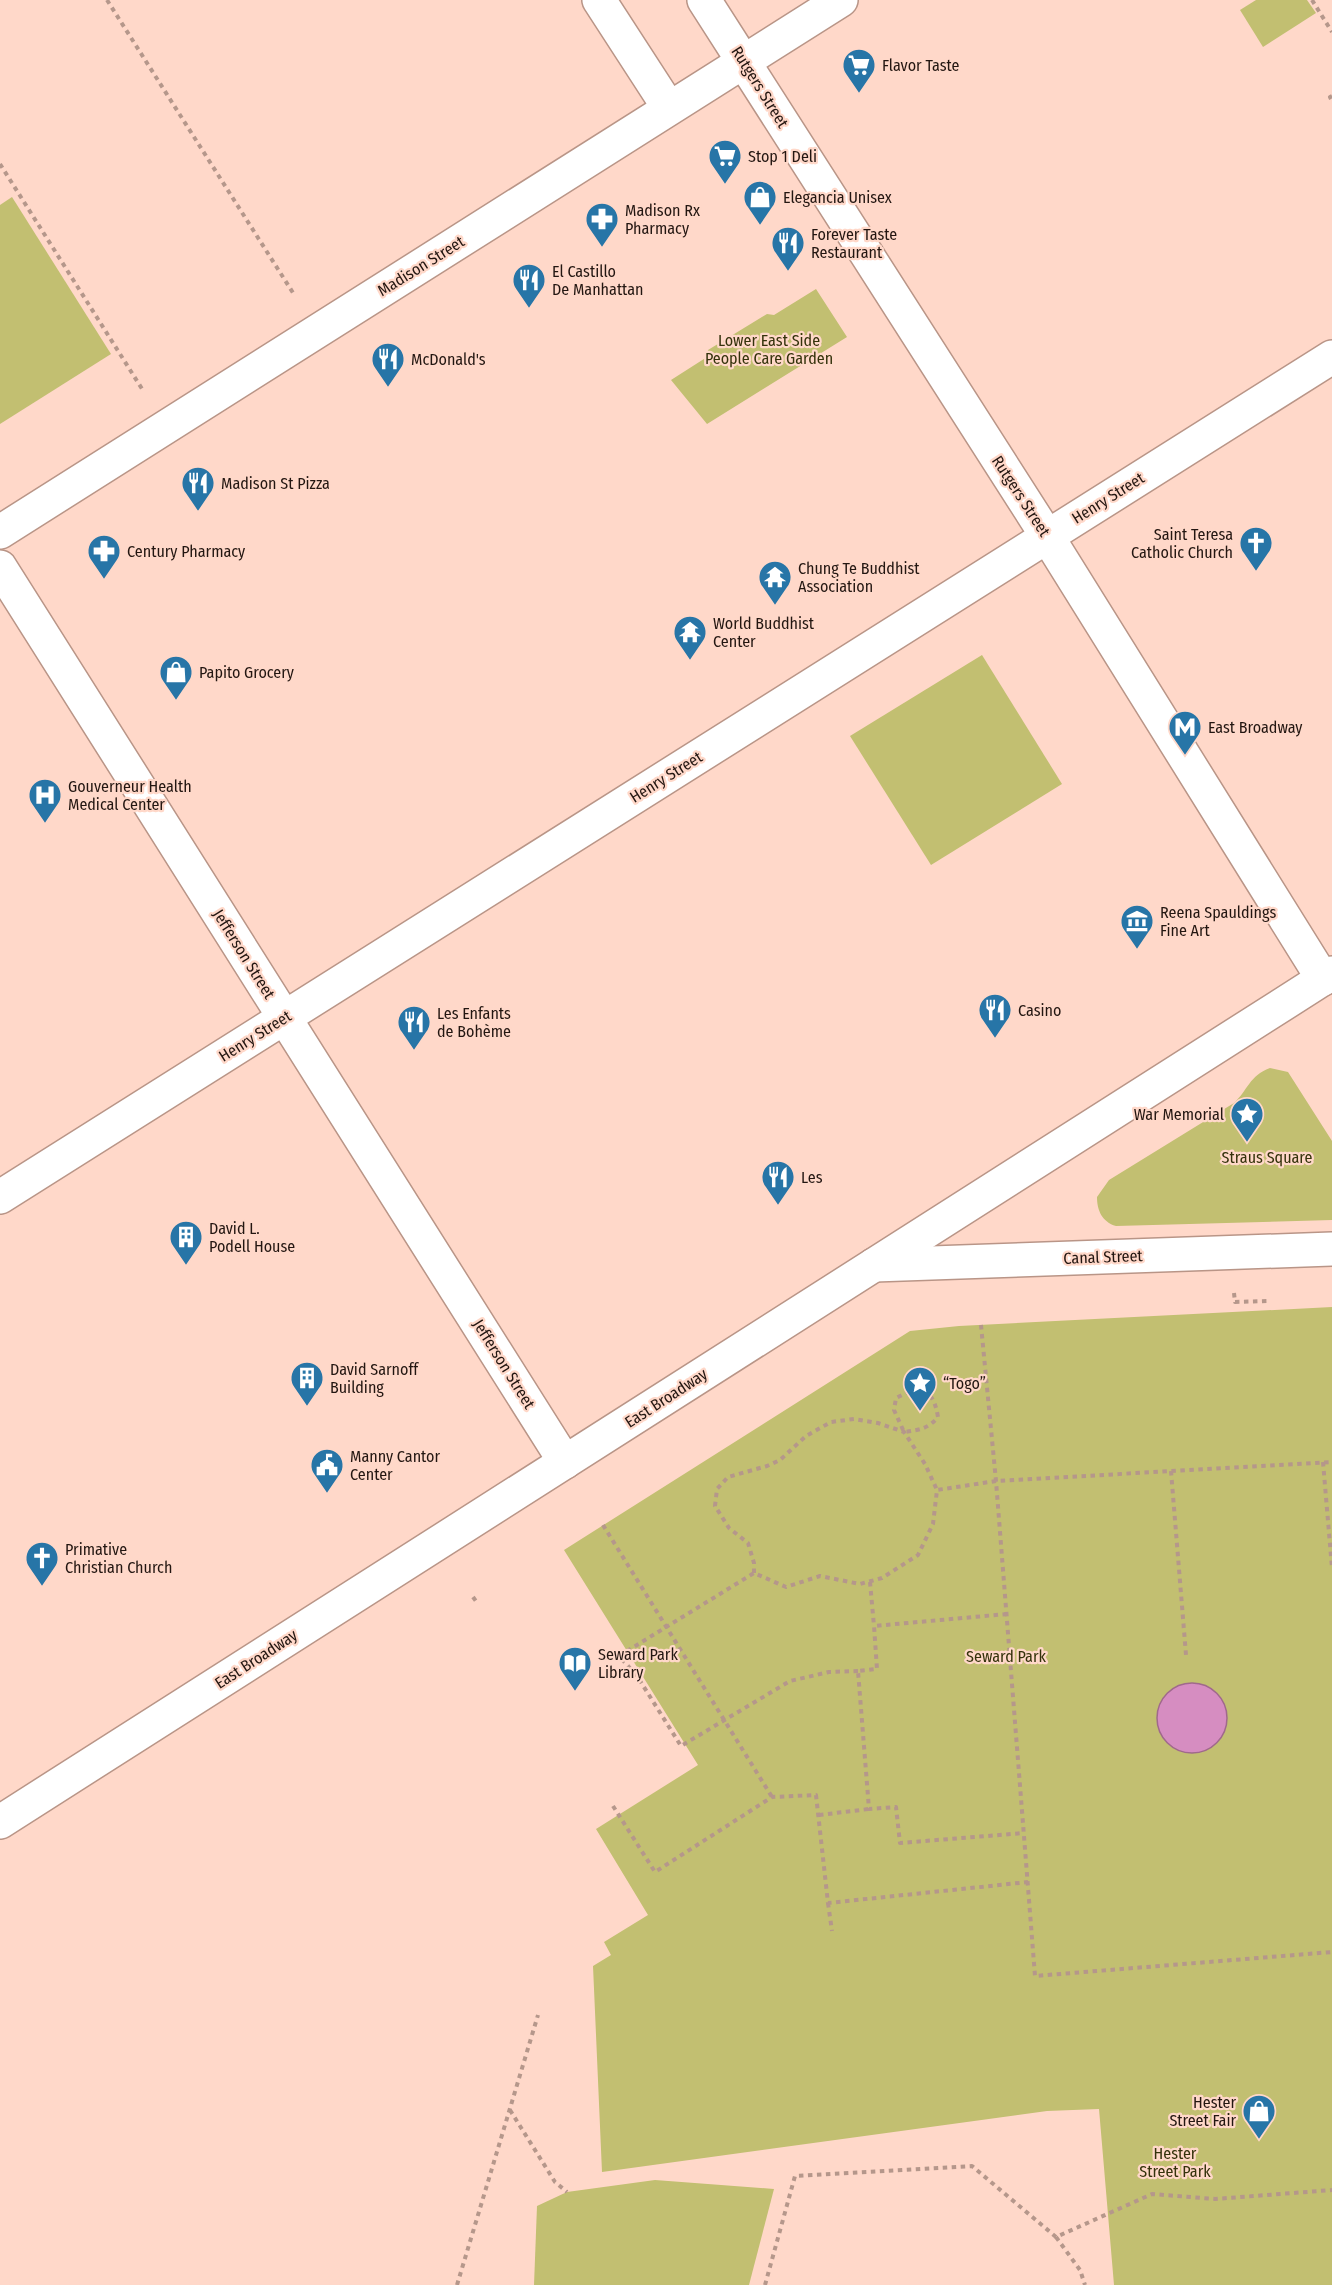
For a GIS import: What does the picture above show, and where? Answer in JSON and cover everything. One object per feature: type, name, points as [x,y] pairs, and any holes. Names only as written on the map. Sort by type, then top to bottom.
[{"type":"street","points":[[598,0],[669,108]]},
{"type":"street","name":"Rutgers Street","points":[[704,0],[1047,536],[1329,983]]},
{"type":"street","name":"Madison Street","points":[[0,532],[841,0]]},
{"type":"street","name":"Henry Street","points":[[0,1197],[1332,357]]},
{"type":"street","name":"Jefferson Street","points":[[0,567],[565,1462]]},
{"type":"street","name":"East Broadway","points":[[0,1822],[874,1265],[1329,983]]},
{"type":"street","name":"Canal Street","points":[[874,1265],[1332,1249]]},
{"type":"path","points":[[107,0],[318,331]]},
{"type":"path","points":[[1311,0],[1332,32]]},
{"type":"path","points":[[1332,96],[1330,97],[1332,101]]},
{"type":"path","points":[[0,164],[166,427]]},
{"type":"path","points":[[1233,1286],[1235,1302],[1270,1301]]},
{"type":"path","points":[[981,1325],[996,1480],[1035,1976],[1332,1952]]},
{"type":"path","points":[[754,1573],[754,1563],[748,1543],[729,1528],[715,1506],[717,1489],[728,1477],[780,1460],[806,1436],[831,1422],[854,1419],[878,1422],[904,1432],[920,1430],[930,1426],[938,1417],[936,1405],[931,1396],[923,1390],[914,1389],[896,1398],[894,1410],[904,1432],[937,1490],[933,1524],[918,1555],[882,1578],[860,1584],[820,1576],[786,1587],[754,1573]]},
{"type":"path","points":[[1323,1462],[1332,1568]]},
{"type":"path","points":[[937,1490],[996,1480],[1332,1462]]},
{"type":"path","points":[[1172,1471],[1186,1655]]},
{"type":"path","points":[[603,1525],[772,1797]]},
{"type":"path","points":[[754,1573],[619,1656],[637,1676],[681,1746],[790,1681],[829,1672],[877,1669],[870,1582]]},
{"type":"path","points":[[473,1597],[478,1604]]},
{"type":"path","points":[[874,1626],[1007,1614]]},
{"type":"path","points":[[858,1671],[869,1809]]},
{"type":"path","points":[[612,1806],[655,1872],[772,1797],[816,1795],[832,1931]]},
{"type":"path","points":[[819,1815],[896,1807],[900,1843],[1024,1833]]},
{"type":"path","points":[[828,1903],[1028,1882]]},
{"type":"path","points":[[457,2285],[538,2015]]},
{"type":"path","points":[[509,2109],[555,2182],[567,2192]]},
{"type":"path","points":[[765,2285],[795,2176],[972,2166],[1056,2237],[1080,2270],[1085,2285]]},
{"type":"path","points":[[1056,2237],[1152,2194],[1215,2199],[1332,2190]]},
{"type":"green space","points":[[1256,0],[1307,0],[1316,13],[1263,47],[1240,10]]},
{"type":"green space","points":[[12,197],[111,354],[0,424],[0,205]]},
{"type":"green space","name":"Lower East Side People Care Garden","points":[[816,289],[847,337],[707,424],[671,380],[707,357],[708,350],[767,314],[774,315]]},
{"type":"green space","points":[[982,655],[1062,784],[931,865],[850,736]]},
{"type":"green space","name":"Straus Square","points":[[1270,1068],[1288,1072],[1332,1141],[1332,1220],[1116,1226],[1107,1222],[1099,1211],[1097,1197],[1109,1180],[1234,1103],[1257,1075]]},
{"type":"green space","name":"Seward Park","points":[[1332,1307],[1332,2285],[1114,2285],[1099,2109],[1047,2111],[602,2172],[593,1966],[611,1955],[604,1942],[648,1915],[596,1829],[698,1765],[564,1550],[910,1331],[959,1326]]},
{"type":"green space","points":[[655,2180],[774,2189],[749,2285],[534,2285],[537,2206],[567,2192]]},
{"type":"shaded area","points":[[1185,1683],[1199,1683],[1212,1689],[1221,1698],[1227,1711],[1225,1731],[1217,1743],[1199,1753],[1185,1753],[1172,1747],[1163,1738],[1157,1725],[1157,1711],[1163,1698],[1172,1689]]},
{"type":"place","name":"Flavor Taste","points":[[859,94]]},
{"type":"place","name":"Stop 1 Deli","points":[[725,185]]},
{"type":"place","name":"Elegancia Unisex","points":[[760,226]]},
{"type":"place","name":"Madison Rx Pharmacy","points":[[602,248]]},
{"type":"place","name":"Forever Taste Restaurant","points":[[788,272]]},
{"type":"place","name":"El Castillo De Manhattan","points":[[529,309]]},
{"type":"place","name":"McDonald's","points":[[388,388]]},
{"type":"place","name":"Madison St Pizza","points":[[198,512]]},
{"type":"place","name":"Saint Teresa Catholic Church","points":[[1256,572]]},
{"type":"place","name":"Century Pharmacy","points":[[104,580]]},
{"type":"place","name":"Chung Te Buddhist Association","points":[[775,606]]},
{"type":"place","name":"World Buddhist Center","points":[[690,661]]},
{"type":"place","name":"Papito Grocery","points":[[176,701]]},
{"type":"place","name":"East Broadway","points":[[1185,756]]},
{"type":"place","name":"Gouverneur Health Medical Center","points":[[45,824]]},
{"type":"place","name":"Reena Spauldings Fine Art","points":[[1137,950]]},
{"type":"place","name":"Casino","points":[[995,1039]]},
{"type":"place","name":"Les Enfants de Bohème","points":[[414,1051]]},
{"type":"place","name":"War Memorial","points":[[1247,1143]]},
{"type":"place","name":"Les","points":[[778,1206]]},
{"type":"place","name":"David L. Podell House","points":[[186,1266]]},
{"type":"place","name":"David Sarnoff Building","points":[[307,1407]]},
{"type":"place","name":"“Togo”","points":[[920,1412]]},
{"type":"place","name":"Manny Cantor Center","points":[[327,1494]]},
{"type":"place","name":"Primative Christian Church","points":[[42,1587]]},
{"type":"place","name":"Seward Park Library","points":[[575,1692]]},
{"type":"place","name":"Hester Street Fair","points":[[1259,2140]]},
{"type":"park label","name":"Hester Street Park","points":[[1175,2162]]}]
